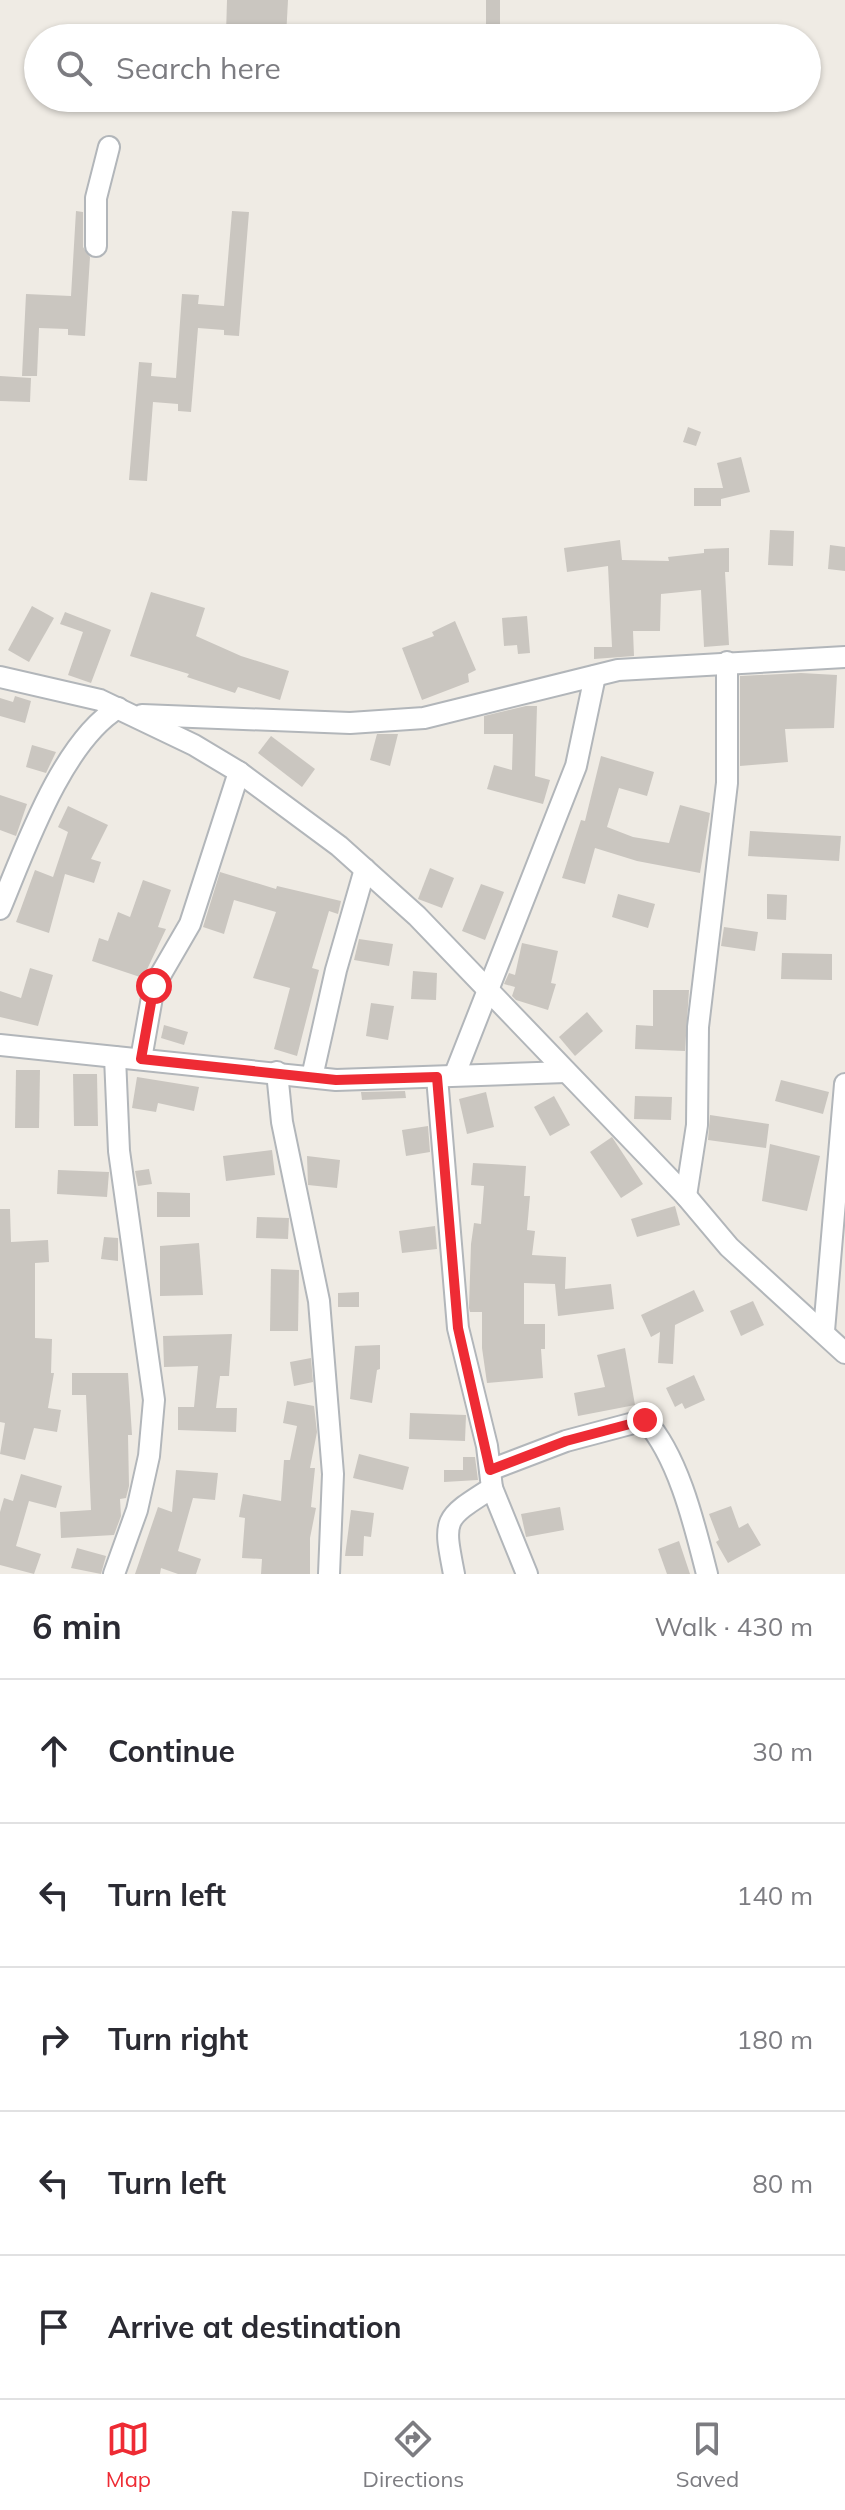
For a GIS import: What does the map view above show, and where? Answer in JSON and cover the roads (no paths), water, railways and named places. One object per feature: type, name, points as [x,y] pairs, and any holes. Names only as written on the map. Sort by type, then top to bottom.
[{"type":"street","points":[[96,246],[96,198],[109,147]]},
{"type":"street","points":[[0,909],[23,852],[66,765],[85,734],[97,720],[124,711],[350,723],[424,718],[618,670],[845,657]]},
{"type":"street","points":[[686,1196],[697,1125],[698,1027],[727,783],[727,662]]},
{"type":"street","points":[[527,1574],[491,1479],[458,1328],[446,1076],[488,992],[576,766],[595,676]]},
{"type":"street","points":[[0,677],[100,700],[194,745],[239,772],[339,846],[417,916],[686,1196],[729,1247],[845,1353]]},
{"type":"street","points":[[141,1059],[154,986],[190,924],[239,772]]},
{"type":"street","points":[[312,1077],[336,970],[365,869]]},
{"type":"street","points":[[0,1045],[336,1080],[566,1072]]},
{"type":"street","points":[[114,1574],[140,1497],[149,1456],[154,1400],[119,1151],[115,1057]]},
{"type":"street","points":[[277,1072],[282,1122],[319,1301],[333,1474],[329,1574]]},
{"type":"street","points":[[824,1331],[838,1254],[845,1084]]},
{"type":"street","points":[[454,1574],[447,1523],[491,1479],[566,1441],[645,1420],[663,1448],[692,1514],[707,1574]]}]
